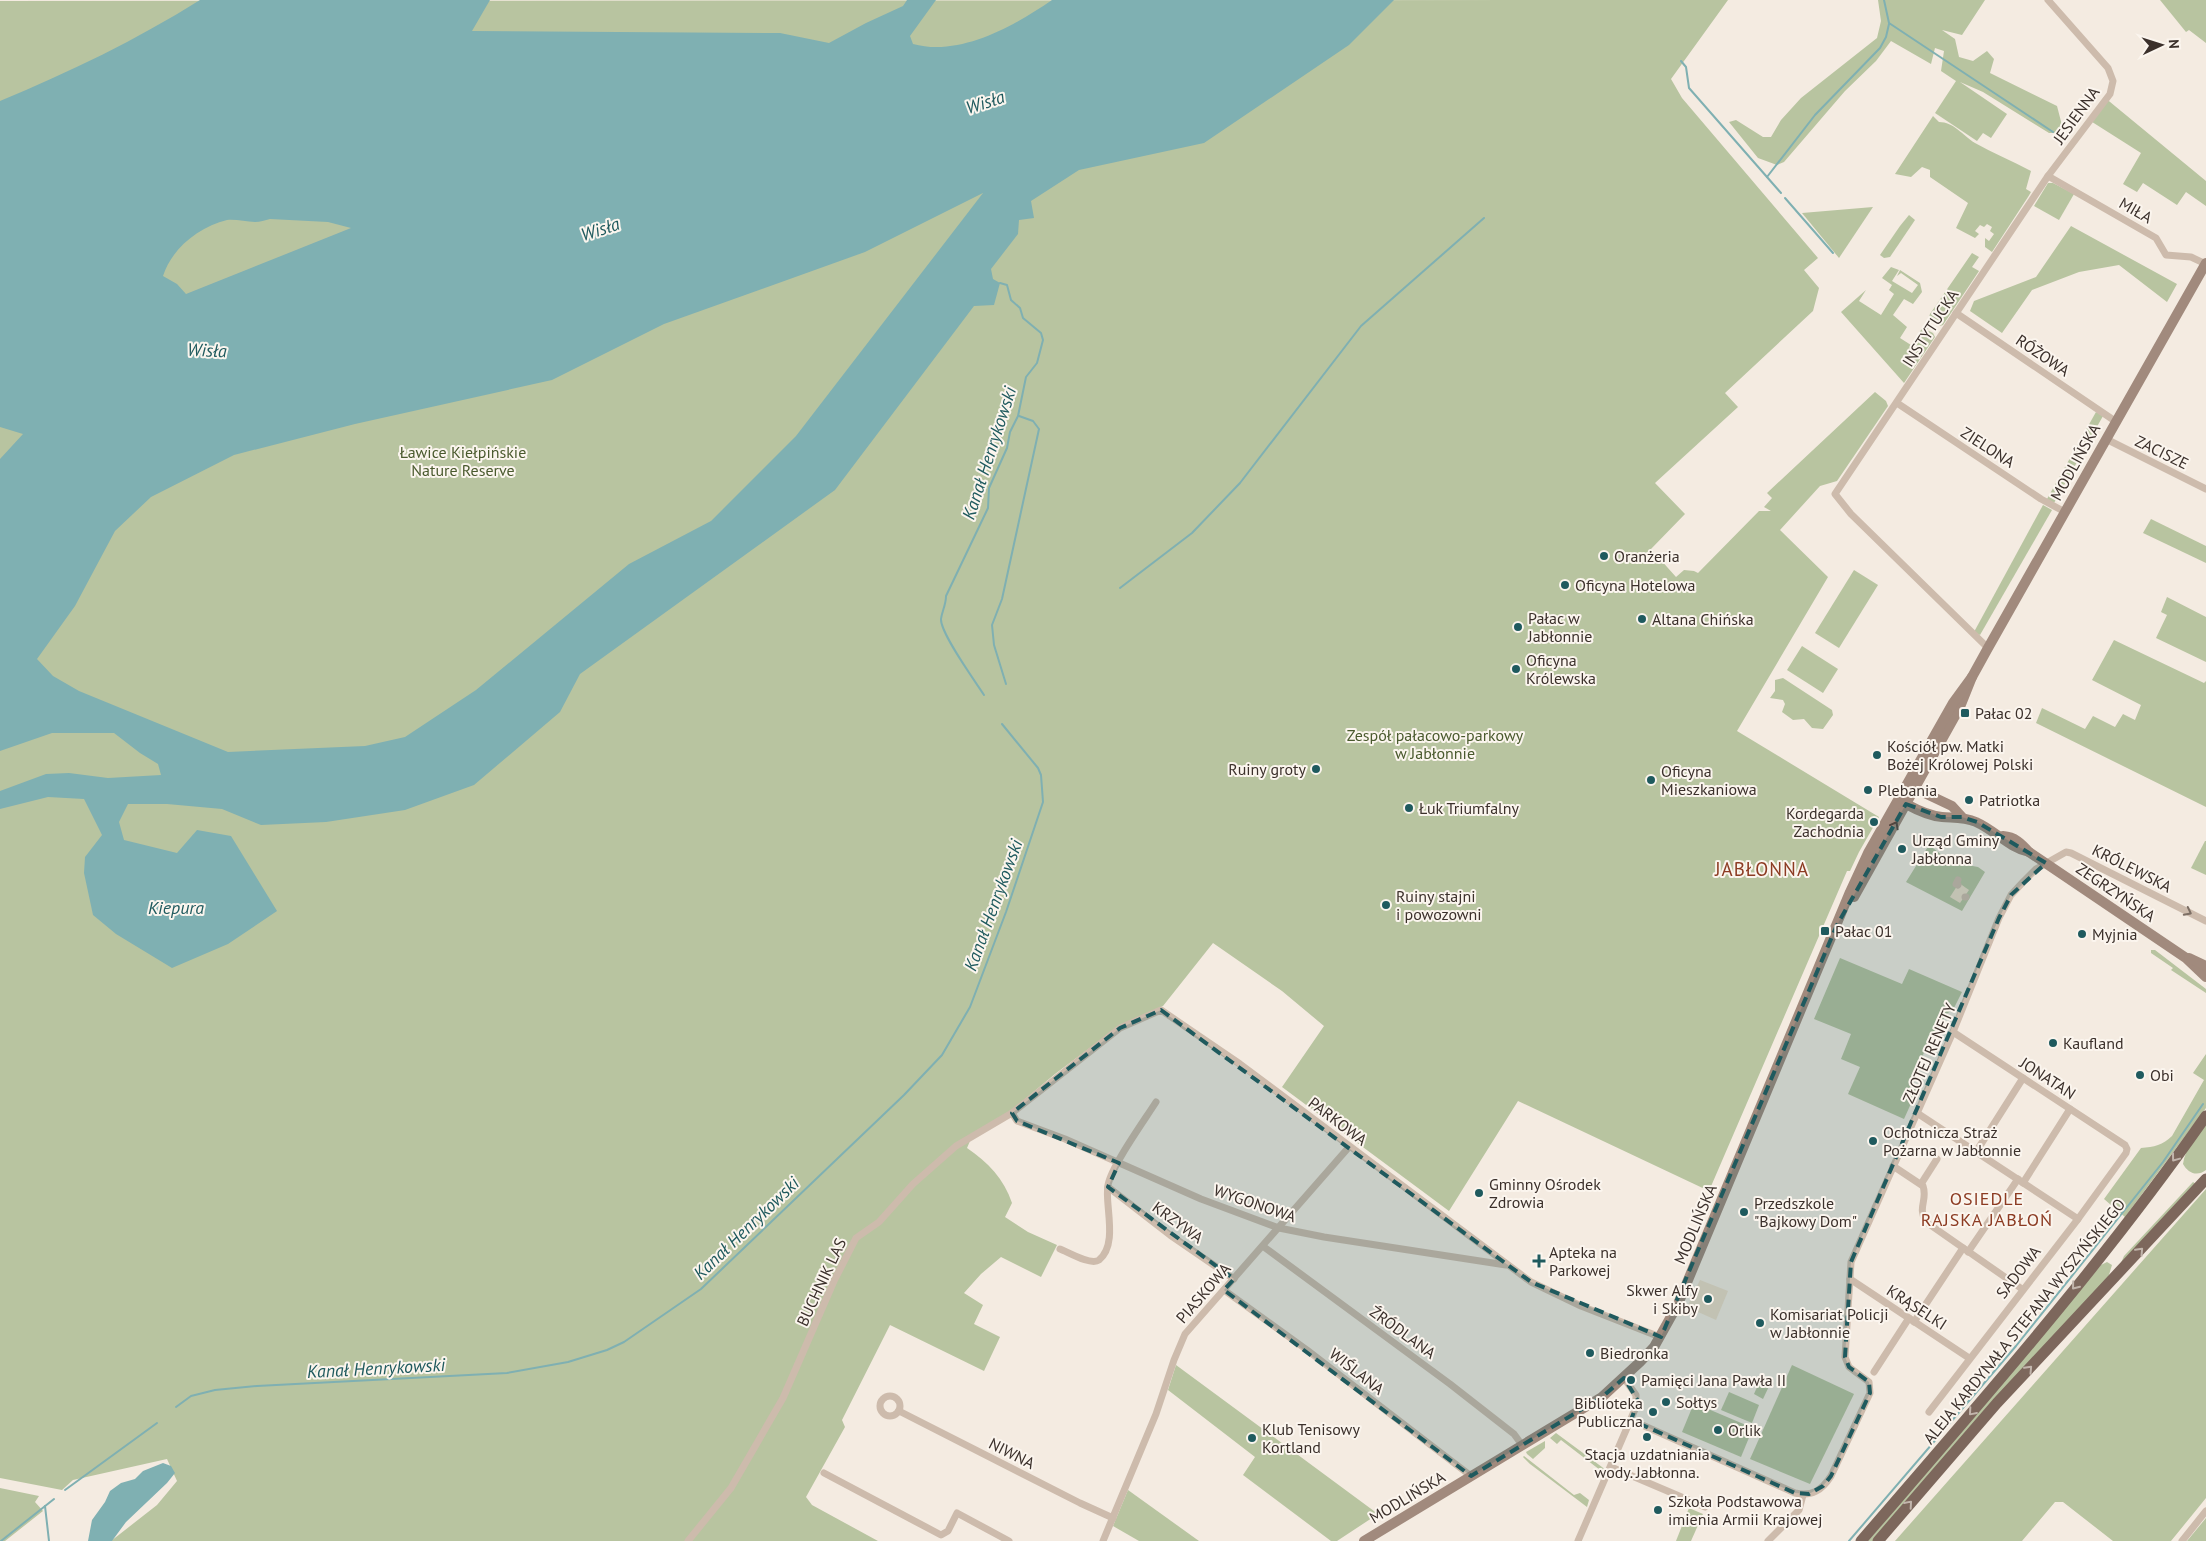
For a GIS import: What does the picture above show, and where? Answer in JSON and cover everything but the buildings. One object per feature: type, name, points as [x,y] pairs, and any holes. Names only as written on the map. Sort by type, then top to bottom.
[{"type":"main road","name":"MODLIŃSKA","points":[[1837,925],[1960,706],[1972,677],[2115,420],[2206,263]]},
{"type":"main road","name":"MODLIŃSKA","points":[[1364,1541],[1602,1397],[1650,1352],[1678,1304],[1868,853],[1953,703],[1972,677]]},
{"type":"main road","points":[[1906,804],[1903,791],[1914,788]]},
{"type":"main road","name":"ZEGRZYŃSKA","points":[[1914,788],[1952,806],[1962,817],[2017,841],[2046,864],[2186,958],[2206,976]]},
{"type":"main road","name":"ZEGRZYŃSKA","points":[[1906,804],[1941,817],[1962,817]]},
{"type":"main road","name":"ZEGRZYŃSKA","points":[[2186,958],[2206,966]]},
{"type":"main road","name":"ALEJA KARDYNAŁA STEFANA WYSZYŃSKIEGO","points":[[1861,1541],[2004,1374],[2146,1196],[2206,1116]]},
{"type":"main road","name":"ALEJA KARDYNAŁA STEFANA WYSZYŃSKIEGO","points":[[1878,1541],[2002,1398],[2206,1179]]},
{"type":"street","name":"JESIENNA","points":[[2048,0],[2108,68],[2113,81],[2110,94],[2048,176]]},
{"type":"street","name":"MIŁA","points":[[2048,176],[2156,238],[2166,255],[2191,257],[2206,263]]},
{"type":"street","name":"INSTYTUCKA","points":[[1988,648],[1851,514],[1835,494],[2048,176]]},
{"type":"street","name":"RÓŻOWA","points":[[1956,313],[2115,420]]},
{"type":"street","name":"ZIELONA","points":[[1897,404],[2041,499],[2064,512]]},
{"type":"street","name":"ZACISZE","points":[[2106,439],[2206,489]]},
{"type":"street","name":"KRÓLEWSKA","points":[[2046,864],[2066,852],[2075,854],[2206,921]]},
{"type":"street","name":"ZŁOTEJ RENETY","points":[[1803,1495],[1818,1491],[1827,1481],[1870,1393],[1869,1382],[1845,1362],[1852,1262],[1953,1032],[1999,918],[2011,895],[2036,870],[2046,864]]},
{"type":"street","name":"PARKOWA","points":[[1012,1113],[1120,1028],[1161,1010],[1240,1064],[1506,1264],[1542,1288],[1660,1337]]},
{"type":"street","name":"JONATAN","points":[[1953,1032],[2125,1145],[2127,1149]]},
{"type":"street","points":[[1976,1152],[2023,1078]]},
{"type":"street","points":[[1060,1249],[1090,1262],[1101,1258],[1105,1251],[1110,1228],[1108,1187],[1119,1163],[1156,1102]]},
{"type":"street","points":[[1874,1372],[1911,1320],[2020,1181],[2070,1109]]},
{"type":"street","name":"WYGONOWA","points":[[1012,1113],[1017,1121],[1202,1199],[1279,1228],[1324,1237],[1506,1264]]},
{"type":"street","name":"BUCHNIK LAS","points":[[688,1541],[731,1488],[784,1398],[834,1281],[856,1238],[879,1222],[913,1184],[956,1146],[1012,1113]]},
{"type":"street","points":[[1917,1113],[2078,1219]]},
{"type":"street","name":"PIASKOWA","points":[[1103,1541],[1156,1414],[1179,1345],[1196,1320],[1264,1246],[1349,1147]]},
{"type":"street","name":"SADOWA","points":[[1929,1412],[2022,1289],[2078,1219],[2127,1149]]},
{"type":"street","points":[[1921,1184],[1937,1159]]},
{"type":"street","points":[[1893,1166],[1921,1184],[1925,1191],[1921,1208],[1922,1216],[1926,1222],[2022,1289]]},
{"type":"street","name":"KRZYWA","points":[[1108,1187],[1170,1235],[1234,1279]]},
{"type":"street","name":"ŹRÓDLANA","points":[[1264,1246],[1465,1395],[1514,1434],[1522,1445]]},
{"type":"street","name":"KRĄSELKI","points":[[1850,1279],[1969,1358]]},
{"type":"street","name":"WIŚLANA","points":[[1224,1290],[1307,1350],[1471,1476]]},
{"type":"street","points":[[1578,1541],[1638,1400],[1624,1378]]},
{"type":"street","name":"NIWNA","points":[[899,1411],[1113,1518]]},
{"type":"street","points":[[1631,1420],[1803,1495],[1798,1510],[1768,1541]]},
{"type":"street","points":[[1611,1467],[1705,1507]]},
{"type":"street","points":[[824,1473],[941,1535],[948,1531],[957,1513],[1009,1541]]},
{"type":"street","points":[[2182,1541],[2206,1511]]},
{"type":"highlighted area","points":[[1906,804],[1941,817],[1962,817],[1977,822],[2046,863],[2011,895],[1999,918],[1851,1262],[1845,1357],[1849,1367],[1869,1382],[1870,1393],[1831,1476],[1823,1486],[1809,1494],[1795,1493],[1631,1420],[1638,1401],[1624,1378],[1602,1397],[1471,1476],[1224,1290],[1234,1279],[1108,1187],[1119,1163],[1017,1121],[1012,1113],[1120,1028],[1161,1010],[1531,1282],[1661,1337],[1837,925]]},
{"type":"green space","points":[[1728,0],[1671,79],[1682,98],[1818,258],[1804,270],[1819,288],[1813,311],[1725,393],[1738,407],[1655,483],[1685,514],[1651,549],[1676,577],[1684,570],[1698,573],[1759,511],[1771,511],[1764,507],[1772,498],[1767,493],[1875,392],[1886,401],[1888,406],[1837,481],[1820,486],[1780,530],[1828,577],[1737,731],[1879,817],[1850,871],[1847,871],[1709,1191],[1518,1101],[1449,1211],[1282,1087],[1324,1026],[1282,991],[1213,943],[1163,1006],[1119,1026],[1055,1074],[1007,1114],[973,1134],[967,1148],[982,1159],[994,1172],[1009,1194],[1012,1203],[1005,1217],[1028,1232],[1057,1245],[1041,1277],[1001,1257],[981,1274],[964,1293],[983,1305],[974,1324],[1000,1337],[984,1371],[890,1325],[842,1420],[845,1427],[806,1497],[812,1505],[878,1541],[111,1541],[157,1505],[177,1481],[167,1459],[73,1480],[62,1490],[0,1478],[0,1]]},
{"type":"green space","points":[[1878,0],[1985,0],[1962,35],[1942,30],[1955,39],[1959,57],[1973,61],[1987,51],[1994,59],[1990,73],[2057,106],[2064,133],[2049,133],[1983,92],[1960,82],[2007,114],[1991,138],[1983,133],[1977,141],[1935,113],[1956,81],[1941,71],[1944,51],[1935,48],[1931,64],[1891,41],[1876,61],[1845,91],[1784,162],[1777,165],[1758,158],[1729,122],[1736,120],[1763,137],[1771,137],[1781,120],[1801,98],[1877,38],[1881,21]]},
{"type":"green space","points":[[2160,0],[2206,0],[2206,43],[2189,30],[2186,32]]},
{"type":"green space","points":[[2104,97],[2206,181],[2206,206],[2186,192],[2177,205],[2143,183],[2137,192],[2123,184],[2141,153],[2089,120]]},
{"type":"green space","points":[[1933,116],[1939,122],[1954,127],[1975,143],[2031,171],[2026,189],[2031,192],[1992,252],[1985,247],[1985,238],[1989,241],[1994,234],[1990,231],[1992,227],[1987,224],[1984,227],[1980,225],[1975,231],[1979,234],[1975,238],[1956,228],[1968,203],[1930,177],[1930,170],[1922,167],[1911,177],[1895,174]]},
{"type":"green space","points":[[2048,183],[2053,183],[2074,194],[2059,220],[2034,206]]},
{"type":"green space","points":[[1873,207],[1839,258],[1802,213]]},
{"type":"green space","points":[[1909,215],[1915,220],[1890,257],[1884,258],[1880,255]]},
{"type":"green space","points":[[2071,226],[2177,284],[2167,302],[2119,265],[2079,272],[2032,290],[2002,333],[1970,311],[1974,301],[2036,277]]},
{"type":"green space","points":[[1972,253],[1979,257],[1972,267],[1979,271],[1943,325],[1940,326],[1928,320],[1930,314]]},
{"type":"green space","points":[[1891,267],[1899,270],[1892,281],[1912,293],[1918,285],[1901,273],[1897,276],[1900,270],[1920,283],[1922,292],[1913,304],[1904,299],[1893,315],[1907,327],[1900,338],[1911,345],[1925,324],[1930,326],[1927,330],[1933,333],[1935,337],[1904,383],[1841,312],[1866,290],[1859,301],[1881,315],[1894,294],[1889,290],[1892,285],[1882,278]]},
{"type":"green space","points":[[2096,412],[2103,416],[2054,503],[2047,499]]},
{"type":"green space","points":[[2043,505],[2052,510],[1980,635],[1974,632]]},
{"type":"green space","points":[[2151,519],[2206,546],[2206,563],[2143,533]]},
{"type":"green space","points":[[1854,570],[1878,585],[1839,648],[1815,633]]},
{"type":"green space","points":[[2167,597],[2206,617],[2206,662],[2156,638],[2167,615],[2161,612]]},
{"type":"green space","points":[[2114,640],[2204,683],[2206,681],[2206,807],[2036,723],[2042,708],[2085,729],[2093,716],[2115,727],[2123,714],[2135,720],[2141,705],[2092,680]]},
{"type":"green space","points":[[1802,646],[1838,669],[1823,693],[1787,670]]},
{"type":"green space","points":[[1783,678],[1832,710],[1833,715],[1823,729],[1812,728],[1804,719],[1793,720],[1782,712],[1785,704],[1783,700],[1770,698],[1775,691],[1775,680]]},
{"type":"green space","points":[[2206,841],[2206,875],[2191,868]]},
{"type":"green space","points":[[1929,845],[1951,862],[1978,867],[1985,872],[1962,911],[1906,882]]},
{"type":"green space","points":[[2151,950],[2155,950],[2206,989],[2206,993],[2171,970],[2173,968],[2151,953]]},
{"type":"green space","points":[[1840,958],[1902,984],[1909,969],[1962,992],[1953,1010],[1946,1014],[1938,1031],[1934,1031],[1911,1081],[1918,1088],[1904,1119],[1848,1094],[1860,1067],[1841,1059],[1851,1034],[1814,1019]]},
{"type":"green space","points":[[2206,1054],[2206,1108],[2125,1217],[2104,1199],[2141,1148],[2158,1145],[2172,1136],[2204,1080],[2193,1073]]},
{"type":"green space","points":[[2206,1122],[2206,1170],[2196,1174],[2187,1170],[2183,1164],[2184,1158]]},
{"type":"green space","points":[[2193,1182],[2196,1184],[2121,1263],[2124,1256]]},
{"type":"green space","points":[[2206,1189],[2206,1498],[2171,1541],[2113,1541],[2063,1502],[2055,1502],[2022,1541],[1895,1541]]},
{"type":"green space","points":[[2107,1262],[2112,1265],[2108,1278],[1875,1541],[1868,1541],[2101,1265]]},
{"type":"green space","name":"Klub Tenisowy Kortland","points":[[1176,1365],[1378,1514],[1337,1541],[1331,1541],[1243,1475],[1255,1457],[1168,1390]]},
{"type":"green space","points":[[1792,1365],[1854,1394],[1810,1484],[1750,1459]]},
{"type":"green space","points":[[1762,1376],[1772,1380],[1763,1399],[1754,1394]]},
{"type":"green space","points":[[1729,1392],[1759,1405],[1752,1423],[1721,1410]]},
{"type":"green space","name":"Orlik","points":[[1694,1403],[1753,1428],[1741,1457],[1682,1432]]},
{"type":"green space","points":[[1556,1433],[1606,1470],[1604,1474],[1597,1474],[1600,1470],[1561,1440],[1557,1444],[1550,1438]]},
{"type":"green space","points":[[1545,1441],[1545,1448],[1533,1459],[1527,1454],[1526,1452]]},
{"type":"green space","points":[[1524,1456],[1574,1495],[1580,1493],[1589,1500],[1587,1507],[1530,1464]]},
{"type":"green space","points":[[0,1488],[39,1496],[35,1502],[43,1511],[5,1541],[0,1541]]},
{"type":"green space","points":[[1128,1490],[1199,1541],[1139,1541],[1113,1526]]},
{"type":"green space","points":[[1689,1508],[1703,1514],[1691,1541],[1676,1541]]},
{"type":"green space","points":[[2206,1518],[2206,1541],[2187,1541]]},
{"type":"shaded area","points":[[1959,883],[1969,890],[1960,903],[1950,897]]},
{"type":"shaded area","name":"Skwer Alfy i Skiby","points":[[1700,1280],[1728,1291],[1716,1320],[1687,1307]]},
{"type":"water","points":[[200,0],[490,0],[472,31],[780,33],[829,43],[903,6],[907,0],[936,0],[910,36],[913,44],[931,47],[968,43],[986,37],[1021,20],[1052,0],[1394,0],[1349,45],[1204,143],[1079,170],[1031,201],[1034,218],[1019,220],[1018,234],[991,269],[993,279],[1000,283],[994,305],[974,306],[835,490],[580,674],[560,712],[474,785],[405,810],[326,822],[261,825],[222,809],[167,804],[128,804],[119,822],[124,840],[177,853],[197,830],[231,836],[277,911],[228,944],[172,968],[116,934],[93,915],[84,873],[85,857],[102,835],[84,799],[48,797],[0,809],[0,791],[46,774],[69,773],[108,778],[161,775],[158,764],[114,733],[52,733],[0,751],[0,459],[23,434],[0,427],[0,101],[102,55],[152,29]],"holes":[[[983,193],[796,436],[711,521],[629,564],[476,690],[405,737],[365,746],[228,752],[79,691],[53,676],[37,659],[75,606],[115,531],[151,497],[234,455],[355,424],[552,380],[664,324],[865,252]],[[270,219],[328,222],[351,228],[186,294],[177,284],[163,276],[173,256],[180,248],[197,233],[206,228],[227,220],[255,222]]]},
{"type":"water","points":[[163,1463],[171,1466],[175,1473],[126,1522],[112,1541],[88,1541],[92,1520],[105,1502],[110,1491],[121,1483],[135,1479],[143,1471]]},
{"type":"waterway","points":[[1884,0],[1889,23],[2053,132]]},
{"type":"waterway","points":[[1767,177],[1815,115],[1880,48],[1886,37],[1889,24]]},
{"type":"waterway","points":[[1681,61],[1686,67],[1689,88],[1781,193]]},
{"type":"waterway","points":[[1785,198],[1833,253]]},
{"type":"waterway","points":[[1120,588],[1192,533],[1240,483],[1361,326],[1484,218]]},
{"type":"waterway","name":"Kanał Henrykowski","points":[[984,695],[952,646],[942,626],[941,619],[946,596],[988,508],[989,488],[1007,448],[1010,432],[1018,416],[1026,377],[1037,363],[1043,340],[1041,333],[1023,318],[1020,308],[1011,300],[1007,285],[1000,283]]},
{"type":"waterway","points":[[1006,684],[994,645],[992,625],[1002,599],[1039,429],[1033,421],[1019,416]]},
{"type":"waterway","name":"Kanał Henrykowski","points":[[176,1407],[191,1396],[215,1390],[257,1386],[507,1373],[568,1362],[607,1350],[624,1342],[701,1289],[904,1095],[942,1055],[970,1007],[1006,912],[1043,802],[1041,775],[1038,768],[1002,724]]},
{"type":"waterway","points":[[1849,1541],[2016,1346],[2163,1162],[2203,1104]]},
{"type":"waterway","name":"Kanał Henrykowski","points":[[65,1490],[157,1423]]},
{"type":"waterway","name":"Kanał Henrykowski","points":[[1,1541],[54,1499]]},
{"type":"waterway","points":[[45,1506],[49,1541]]},
{"type":"place","name":"Oranżeria","points":[[1604,556]]},
{"type":"place","name":"Oficyna Hotelowa","points":[[1565,585]]},
{"type":"place","name":"Altana Chińska","points":[[1642,619]]},
{"type":"place","name":"Pałac w Jabłonnie","points":[[1518,627]]},
{"type":"place","name":"Oficyna Królewska","points":[[1516,669]]},
{"type":"place","name":"Pałac 02","points":[[1965,713]]},
{"type":"place","name":"Kościół pw. Matki Bożej Królowej Polski","points":[[1877,755]]},
{"type":"place","name":"Ruiny groty","points":[[1316,769]]},
{"type":"place","name":"Oficyna Mieszkaniowa","points":[[1651,780]]},
{"type":"place","name":"Plebania","points":[[1868,790]]},
{"type":"place","name":"Patriotka","points":[[1969,800]]},
{"type":"place","name":"Łuk Triumfalny","points":[[1409,808]]},
{"type":"place","name":"Kordegarda Zachodnia","points":[[1874,822]]},
{"type":"place","name":"Urząd Gminy Jabłonna","points":[[1902,849]]},
{"type":"place","name":"Ruiny stajni i powozowni","points":[[1386,905]]},
{"type":"place","name":"Pałac 01","points":[[1825,931]]},
{"type":"place","name":"Myjnia","points":[[2082,934]]},
{"type":"place","name":"Kaufland","points":[[2053,1043]]},
{"type":"place","name":"Obi","points":[[2140,1075]]},
{"type":"place","name":"Ochotnicza Straż Pożarna w Jabłonnie","points":[[1873,1141]]},
{"type":"place","name":"Gminny Ośrodek Zdrowia","points":[[1479,1193]]},
{"type":"place","name":"Przedszkole \"Bajkowy Dom\"","points":[[1744,1212]]},
{"type":"place","name":"Apteka na Parkowej","points":[[1539,1261]]},
{"type":"place","name":"Skwer Alfy i Skiby","points":[[1708,1299]]},
{"type":"place","name":"Komisariat Policji w Jabłonnie","points":[[1760,1323]]},
{"type":"place","name":"Biedronka","points":[[1590,1353]]},
{"type":"place","name":"Pamięci Jana Pawła II","points":[[1631,1380]]},
{"type":"place","name":"Sołtys","points":[[1666,1402]]},
{"type":"place","name":"Biblioteka Publiczna","points":[[1653,1412]]},
{"type":"place","name":"Orlik","points":[[1718,1430]]},
{"type":"place","name":"Stacja uzdatniania wody. Jabłonna.","points":[[1647,1437]]},
{"type":"place","name":"Klub Tenisowy Kortland","points":[[1252,1438]]},
{"type":"place","name":"Szkoła Podstawowa imienia Armii Krajowej","points":[[1658,1510]]},
{"type":"district","name":"JABŁONNA","points":[[1762,869]]},
{"type":"district","name":"OSIEDLE RAJSKA JABŁOŃ","points":[[1987,1208]]},
{"type":"water label","name":"Wisła","points":[[985,102]]},
{"type":"water label","name":"Wisła","points":[[600,229]]},
{"type":"water label","name":"Wisła","points":[[207,350]]},
{"type":"water label","name":"Kiepura","points":[[176,907]]},
{"type":"park label","name":"Ławice Kiełpińskie Nature Reserve","points":[[463,461]]},
{"type":"park label","name":"Zespół pałacowo-parkowy w Jabłonnie","points":[[1435,744]]}]
